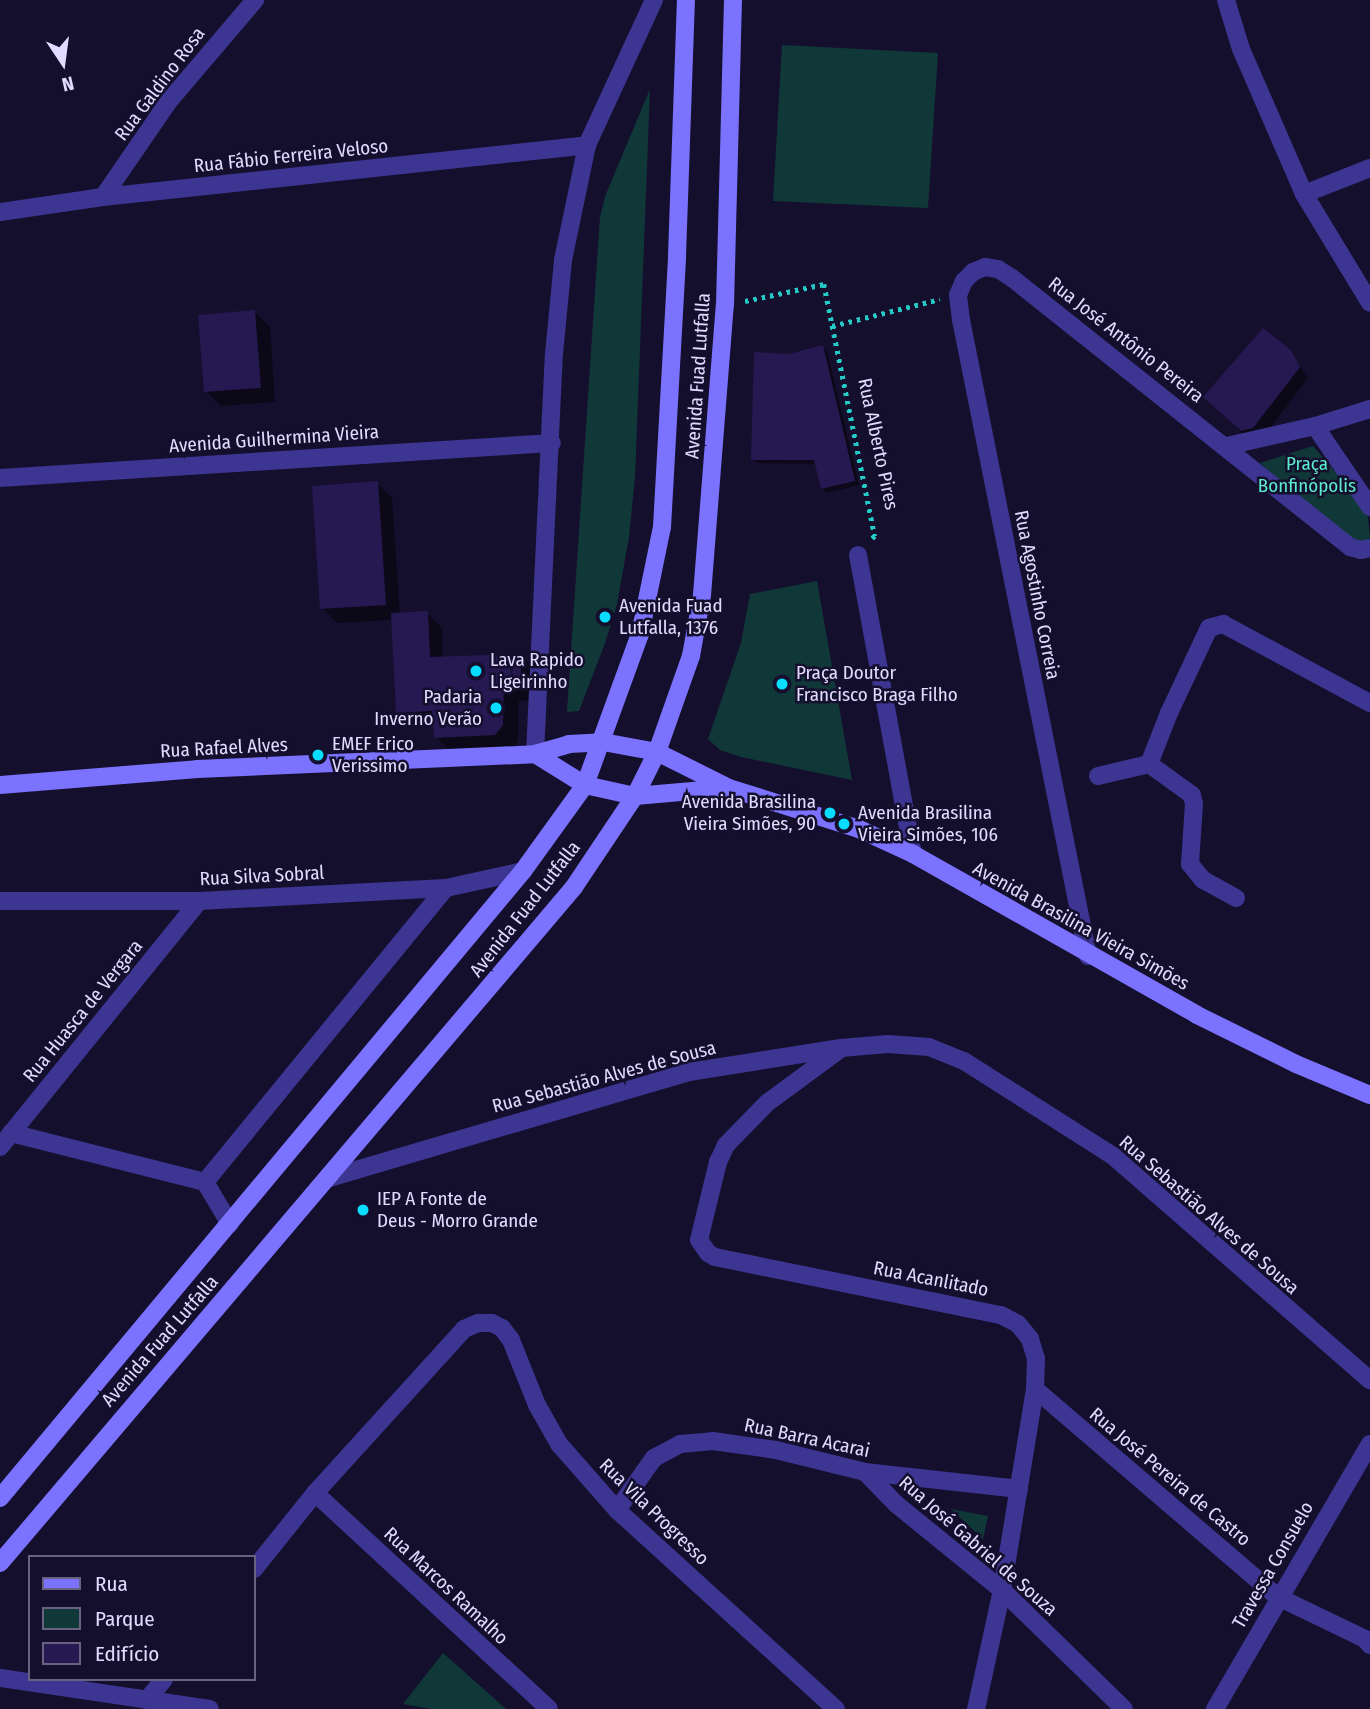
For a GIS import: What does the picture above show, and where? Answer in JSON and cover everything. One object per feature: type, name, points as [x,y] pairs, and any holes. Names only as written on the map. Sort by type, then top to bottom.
[{"type":"main road","name":"Avenida Fuad Lutfalla","points":[[0,1498],[523,871],[585,785],[603,742],[640,634],[662,527],[677,256],[686,0]]},
{"type":"main road","name":"Avenida Fuad Lutfalla","points":[[0,1563],[47,1504],[329,1178],[574,887],[635,796],[657,752],[691,656],[702,595],[725,305],[733,0]]},
{"type":"main road","name":"Avenida Brasilina Vieira Simões","points":[[535,754],[569,744],[603,742],[657,752],[729,788],[859,830],[912,854],[1088,956],[1272,1051],[1370,1095]]},
{"type":"main road","name":"Avenida Brasilina Vieira Simões","points":[[535,754],[585,785],[635,796],[729,788]]},
{"type":"main road","name":"Rua Rafael Alves","points":[[0,785],[197,769],[535,754]]},
{"type":"street","name":"Rua Galdino Rosa","points":[[103,197],[169,101],[255,0]]},
{"type":"street","points":[[535,754],[552,443],[554,354],[563,260],[587,145],[654,0]]},
{"type":"street","points":[[1226,0],[1241,49],[1304,194],[1370,303]]},
{"type":"street","name":"Rua Fábio Ferreira Veloso","points":[[0,212],[103,197],[587,145]]},
{"type":"street","points":[[1304,194],[1370,168]]},
{"type":"street","name":"Rua José Antônio Pereira","points":[[958,295],[964,281],[973,272],[985,267],[998,270],[1076,326],[1227,446]]},
{"type":"street","name":"Rua Agostinho Correia","points":[[958,295],[991,474],[1088,956]]},
{"type":"street","points":[[1227,446],[1315,426],[1370,409]]},
{"type":"street","points":[[1315,426],[1370,508]]},
{"type":"street","name":"Avenida Guilhermina Vieira","points":[[0,478],[552,443]]},
{"type":"street","points":[[1227,446],[1350,547],[1361,550],[1370,548]]},
{"type":"street","points":[[858,555],[912,854]]},
{"type":"street","points":[[1149,765],[1169,713],[1209,628],[1217,623],[1370,703]]},
{"type":"street","points":[[1098,776],[1149,765],[1192,796],[1194,804],[1189,855],[1195,872],[1236,898]]},
{"type":"street","name":"Rua Silva Sobral","points":[[0,901],[199,901],[446,888],[523,871]]},
{"type":"street","points":[[205,1182],[446,888]]},
{"type":"street","name":"Rua Huasca de Vergara","points":[[6,1140],[199,901]]},
{"type":"street","name":"Rua Sebastião Alves de Sousa","points":[[329,1178],[689,1072],[841,1048],[888,1044],[929,1047],[964,1062],[1113,1156],[1370,1380]]},
{"type":"street","name":"Rua Acanlitado","points":[[841,1048],[768,1103],[726,1145],[718,1162],[699,1233],[703,1248],[715,1257],[1001,1315],[1018,1324],[1030,1339],[1036,1359],[1035,1389],[1002,1590],[976,1709]]},
{"type":"street","points":[[6,1140],[205,1182],[230,1224]]},
{"type":"street","name":"Rua Vila Progresso","points":[[256,1567],[316,1493],[464,1329],[478,1323],[492,1324],[502,1328],[511,1340],[537,1405],[559,1444],[617,1510],[836,1709]]},
{"type":"street","name":"Rua José Pereira de Castro","points":[[1035,1389],[1278,1597],[1365,1639],[1370,1645]]},
{"type":"street","name":"Rua Barra Acarai","points":[[617,1510],[654,1458],[680,1444],[725,1443],[776,1450],[865,1472],[1019,1489]]},
{"type":"street","name":"Travessa Consuelo","points":[[1215,1709],[1278,1597],[1370,1444]]},
{"type":"street","name":"Rua José Gabriel de Souza","points":[[865,1472],[896,1504],[1002,1590],[1124,1709]]},
{"type":"street","name":"Rua Marcos Ramalho","points":[[316,1493],[549,1709]]},
{"type":"street","points":[[0,1678],[210,1709]]},
{"type":"street","points":[[147,1700],[162,1681]]},
{"type":"path","name":"Rua Alberto Pires","points":[[725,305],[824,284],[875,536],[858,555]]},
{"type":"path","points":[[832,326],[958,295]]},
{"type":"green space","points":[[782,45],[938,53],[928,208],[773,201]]},
{"type":"green space","points":[[650,89],[635,477],[629,537],[617,604],[604,646],[579,711],[567,712],[600,217],[606,194]]},
{"type":"green space","name":"Praça Bonfinópolis","points":[[1313,446],[1367,509],[1370,538],[1365,541],[1356,543],[1337,534],[1260,463]]},
{"type":"green space","name":"Praça Doutor Francisco Braga Filho","points":[[817,581],[852,780],[741,757],[720,750],[708,739],[741,643],[750,594]]},
{"type":"green space","points":[[951,1509],[988,1516],[983,1539],[966,1523]]},
{"type":"green space","points":[[443,1653],[506,1709],[432,1709],[403,1704]]},
{"type":"building","points":[[255,310],[261,388],[204,392],[198,315]]},
{"type":"building","points":[[1263,328],[1291,350],[1300,367],[1253,428],[1241,431],[1203,397]]},
{"type":"building","points":[[823,345],[855,481],[821,489],[814,460],[751,460],[754,352],[789,354]]},
{"type":"building","points":[[378,481],[386,605],[320,609],[312,486]]},
{"type":"building","points":[[428,611],[430,657],[521,654],[521,685],[504,686],[503,725],[495,735],[434,738],[432,711],[396,713],[391,613]]},
{"type":"place","name":"Avenida Fuad Lutfalla, 1376","points":[[605,617]]},
{"type":"place","name":"Lava Rapido Ligeirinho","points":[[476,671]]},
{"type":"place","name":"Praça Doutor Francisco Braga Filho","points":[[782,684]]},
{"type":"place","name":"Padaria Inverno Verão","points":[[496,708]]},
{"type":"place","name":"EMEF Erico Verissimo","points":[[318,755]]},
{"type":"place","name":"Avenida Brasilina Vieira Simões, 90","points":[[830,813]]},
{"type":"place","name":"Avenida Brasilina Vieira Simões, 106","points":[[844,824]]},
{"type":"place","name":"IEP A Fonte de Deus - Morro Grande","points":[[363,1210]]}]
